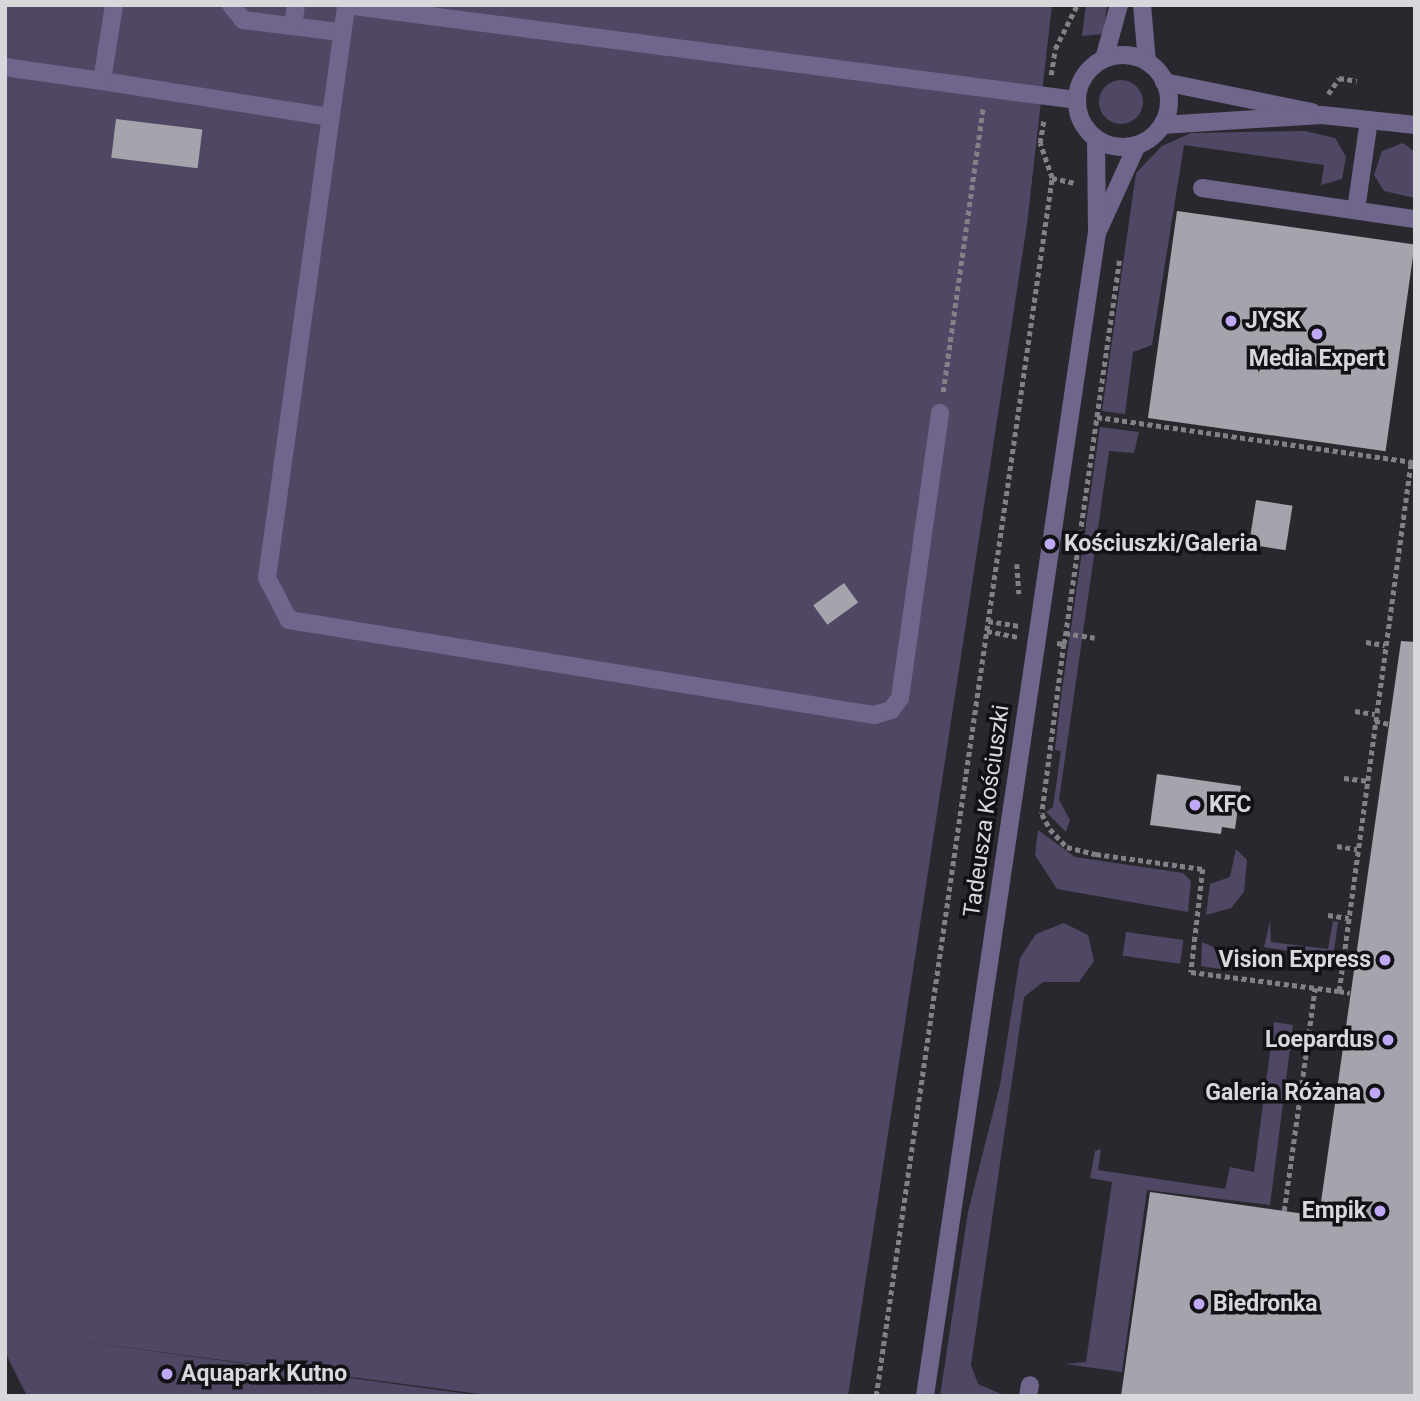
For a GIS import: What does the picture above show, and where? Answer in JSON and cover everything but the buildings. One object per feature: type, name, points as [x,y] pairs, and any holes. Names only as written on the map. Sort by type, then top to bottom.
[{"type":"street","points":[[102,81],[114,5]]},
{"type":"street","points":[[231,5],[243,20],[340,32]]},
{"type":"street","points":[[293,26],[296,5]]},
{"type":"street","points":[[1104,59],[1119,5]]},
{"type":"street","points":[[1142,5],[1147,62]]},
{"type":"street","points":[[940,414],[900,698],[891,710],[874,715],[289,620],[267,578],[328,117],[346,6],[1048,99],[1076,100]]},
{"type":"street","points":[[1162,125],[1168,104],[1164,82],[1147,62],[1126,55],[1104,59],[1090,69],[1076,100],[1079,115],[1096,139],[1115,147],[1137,145],[1162,125],[1322,115],[1415,125]]},
{"type":"street","points":[[5,67],[328,117]]},
{"type":"street","points":[[1164,82],[1282,102],[1322,115]]},
{"type":"street","points":[[1356,210],[1369,120]]},
{"type":"street","name":"Tadeusza Kościuszki","points":[[925,1396],[1097,233],[1096,139]]},
{"type":"street","name":"Tadeusza Kościuszki","points":[[1097,233],[1137,145]]},
{"type":"street","points":[[1202,188],[1415,219]]},
{"type":"path","points":[[876,1396],[1052,178],[1040,143],[1055,49],[1077,5]]},
{"type":"path","points":[[940,414],[985,89]]},
{"type":"path","points":[[1097,417],[1413,462],[1375,714],[1339,991]]},
{"type":"path","points":[[987,631],[1064,645],[1042,814],[1050,829],[1067,846],[1096,854],[1203,869],[1191,972],[1350,993]]},
{"type":"path","points":[[1366,642],[1385,645]]},
{"type":"path","points":[[1355,711],[1375,714]]},
{"type":"path","points":[[1375,721],[1389,724]]},
{"type":"path","points":[[1345,778],[1367,781]]},
{"type":"path","points":[[1337,846],[1357,849]]},
{"type":"path","points":[[1328,915],[1349,918]]},
{"type":"path","points":[[1284,1211],[1315,988]]},
{"type":"shaded area","points":[[5,5],[1052,5],[1027,224],[848,1396],[495,1396],[63,1339],[483,1396],[27,1396],[5,1352]]},
{"type":"shaded area","points":[[1086,5],[1107,5],[1103,34],[1082,36]]},
{"type":"shaded area","points":[[1121,80],[1136,87],[1143,102],[1136,117],[1121,124],[1106,117],[1099,102],[1106,87]]},
{"type":"shaded area","points":[[1305,131],[1335,138],[1346,157],[1342,179],[1321,185],[1324,165],[1184,145],[1152,345],[1133,352],[1125,414],[1102,411],[1136,173],[1162,146],[1191,133]]},
{"type":"shaded area","points":[[1403,143],[1415,152],[1415,198],[1384,191],[1374,175],[1382,151]]},
{"type":"shaded area","points":[[1100,427],[1139,432],[1134,453],[1109,451],[1059,800],[1070,820],[1066,832],[1046,812],[1053,807],[1061,751],[1055,750],[1060,704]]},
{"type":"shaded area","points":[[1038,830],[1075,857],[1183,873],[1191,881],[1188,912],[1057,889],[1035,855]]},
{"type":"shaded area","points":[[1236,849],[1247,860],[1244,892],[1231,908],[1206,915],[1210,884],[1230,877]]},
{"type":"shaded area","points":[[1270,921],[1271,942],[1328,949],[1333,921],[1338,922],[1334,951],[1328,957],[1264,947]]},
{"type":"shaded area","points":[[1064,923],[1088,935],[1094,961],[1079,982],[1043,982],[1024,997],[971,1365],[978,1384],[1006,1396],[940,1396],[968,1212],[1000,1085],[1020,958],[1036,934]]},
{"type":"shaded area","points":[[1126,932],[1183,940],[1180,964],[1123,956]]},
{"type":"shaded area","points":[[1202,942],[1229,954],[1233,971],[1201,966]]},
{"type":"shaded area","points":[[1274,1022],[1293,1025],[1270,1205],[1147,1190],[1122,1372],[1065,1364],[1086,1362],[1112,1182],[1090,1178],[1095,1151],[1101,1149],[1098,1170],[1225,1189],[1230,1167],[1254,1172]]},
{"type":"place","name":"JYSK","points":[[1231,321]]},
{"type":"place","name":"Media Expert","points":[[1317,334]]},
{"type":"place","name":"Kościuszki/Galeria","points":[[1050,544]]},
{"type":"place","name":"KFC","points":[[1195,805]]},
{"type":"place","name":"Vision Express","points":[[1385,960]]},
{"type":"place","name":"Loepardus","points":[[1388,1040]]},
{"type":"place","name":"Galeria Różana","points":[[1375,1093]]},
{"type":"place","name":"Empik","points":[[1380,1211]]},
{"type":"place","name":"Biedronka","points":[[1199,1304]]},
{"type":"place","name":"Aquapark Kutno","points":[[167,1374]]}]
